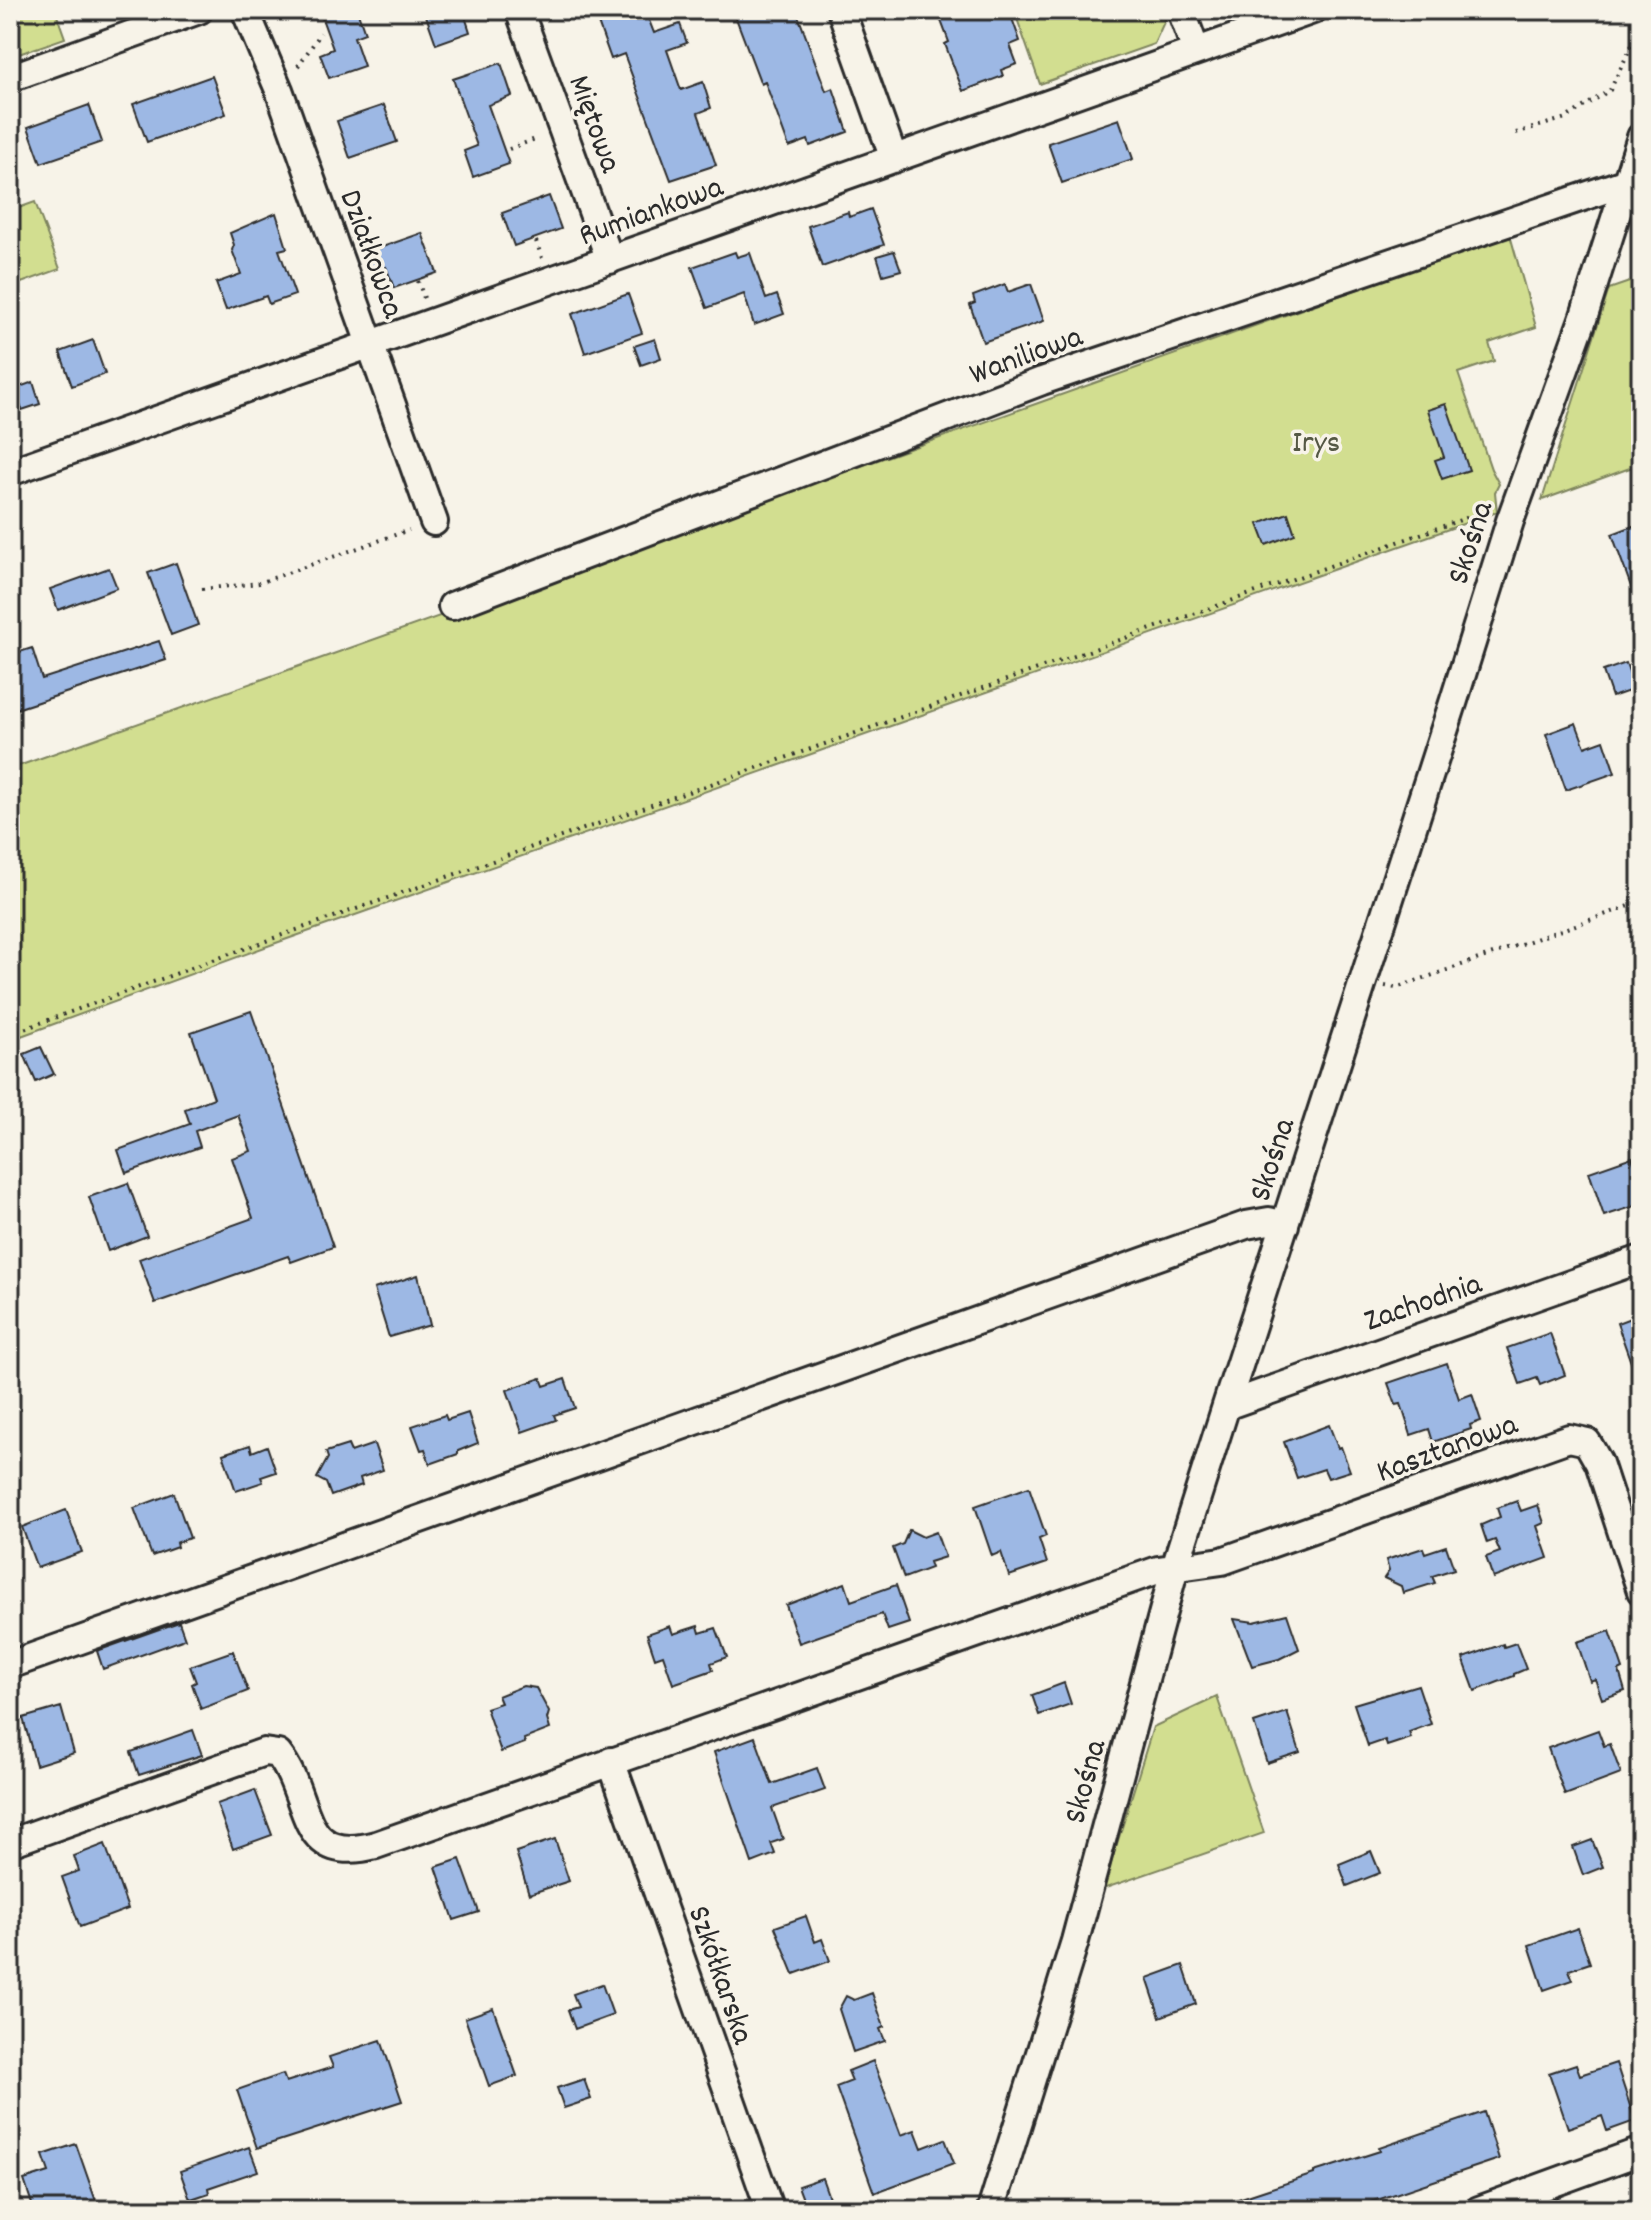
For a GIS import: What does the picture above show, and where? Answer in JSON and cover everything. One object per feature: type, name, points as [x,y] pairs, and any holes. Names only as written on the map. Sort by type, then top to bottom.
[{"type":"street","points":[[10,78],[199,10]]},
{"type":"street","name":"Działkowca","points":[[245,10],[272,73],[434,522]]},
{"type":"street","name":"Miętowa","points":[[519,10],[610,260]]},
{"type":"street","points":[[841,10],[894,159]]},
{"type":"street","points":[[1181,10],[1196,51]]},
{"type":"street","name":"Rumiankowa","points":[[10,472],[1313,10]]},
{"type":"street","name":"Skośna","points":[[991,2210],[1087,1900],[1175,1567],[1510,521],[1583,319],[1641,137]]},
{"type":"street","name":"Waniliowa","points":[[452,606],[1042,381],[1627,182]]},
{"type":"street","points":[[10,1665],[1246,1225],[1269,1221],[1285,1225]]},
{"type":"street","name":"Zachodnia","points":[[1226,1406],[1641,1259]]},
{"type":"street","name":"Kasztanowa","points":[[10,1843],[264,1752],[278,1754],[286,1765],[315,1833],[335,1849],[348,1850],[391,1840],[1158,1570],[1222,1561],[1569,1438],[1587,1442],[1599,1463],[1641,1591]]},
{"type":"street","name":"Szkółkarska","points":[[611,1761],[770,2210]]},
{"type":"street","points":[[1479,2210],[1641,2151]]},
{"type":"path","points":[[272,73],[297,67],[321,33]]},
{"type":"path","points":[[1516,133],[1566,118],[1610,90],[1634,41],[1641,44]]},
{"type":"path","points":[[509,149],[563,129]]},
{"type":"path","points":[[10,1034],[1489,510]]},
{"type":"path","points":[[202,589],[259,583],[434,522]]},
{"type":"path","points":[[1363,981],[1396,988],[1641,902]]},
{"type":"green space","points":[[10,10],[55,10],[65,38],[10,57]]},
{"type":"green space","points":[[1014,10],[1162,10],[1165,20],[1154,44],[1040,84]]},
{"type":"green space","points":[[35,202],[60,269],[10,287],[10,211]]},
{"type":"green space","name":"Irys","points":[[1510,235],[1536,327],[1489,343],[1494,361],[1458,373],[1499,484],[1495,492],[1497,512],[276,943],[10,1040],[10,769]]},
{"type":"green space","points":[[1641,278],[1641,464],[1542,500],[1609,289]]},
{"type":"green space","points":[[1217,1697],[1264,1833],[1103,1889],[1153,1727]]},
{"type":"building","points":[[319,10],[357,10],[365,33],[354,37],[364,66],[329,78],[320,54],[333,49]]},
{"type":"building","points":[[424,10],[463,10],[470,32],[436,44]]},
{"type":"building","points":[[615,10],[645,10],[654,33],[680,24],[687,43],[667,50],[681,90],[703,82],[711,108],[698,113],[716,165],[671,180],[624,54],[611,59],[596,17]]},
{"type":"building","points":[[733,10],[796,10],[826,91],[833,88],[848,132],[810,146],[808,140],[789,147]]},
{"type":"building","points":[[937,10],[1009,10],[1020,41],[1010,45],[1017,64],[1001,70],[1003,76],[963,91],[945,44],[949,42]]},
{"type":"building","points":[[501,63],[512,96],[488,105],[509,164],[473,177],[464,151],[477,146],[453,79]]},
{"type":"building","points":[[212,76],[226,114],[147,142],[133,104]]},
{"type":"building","points":[[89,105],[102,142],[41,163],[28,127]]},
{"type":"building","points":[[384,105],[397,142],[350,158],[337,121]]},
{"type":"building","points":[[1119,119],[1133,159],[1062,183],[1048,143]]},
{"type":"building","points":[[549,196],[561,229],[514,246],[502,213]]},
{"type":"building","points":[[871,209],[884,245],[822,267],[808,226],[848,212],[849,217]]},
{"type":"building","points":[[276,213],[287,248],[279,250],[295,295],[269,304],[266,296],[226,310],[216,283],[241,274],[232,250],[234,245],[230,233]]},
{"type":"building","points":[[422,233],[437,273],[394,288],[386,267],[371,271],[365,253]]},
{"type":"building","points":[[894,251],[901,270],[883,275],[877,256]]},
{"type":"building","points":[[735,252],[737,257],[750,253],[766,299],[777,295],[784,314],[754,325],[744,294],[707,308],[692,267]]},
{"type":"building","points":[[1005,284],[1008,292],[1031,284],[1044,321],[983,342],[970,305],[975,303],[973,296]]},
{"type":"building","points":[[628,294],[642,333],[585,353],[572,314]]},
{"type":"building","points":[[655,339],[661,358],[641,365],[634,346]]},
{"type":"building","points":[[93,340],[105,374],[72,386],[60,352]]},
{"type":"building","points":[[33,382],[40,404],[22,410],[14,389]]},
{"type":"building","points":[[1446,404],[1469,470],[1442,479],[1435,460],[1444,457],[1428,410]]},
{"type":"building","points":[[1288,513],[1295,534],[1266,545],[1258,524]]},
{"type":"building","points":[[1641,523],[1641,606],[1638,606],[1612,534]]},
{"type":"building","points":[[176,563],[198,625],[171,635],[148,573]]},
{"type":"building","points":[[109,568],[117,588],[58,610],[50,589]]},
{"type":"building","points":[[159,641],[166,660],[10,711],[10,655],[32,648],[42,679]]},
{"type":"building","points":[[1626,663],[1635,689],[1612,697],[1603,671]]},
{"type":"building","points":[[1576,723],[1585,747],[1604,740],[1615,773],[1566,790],[1546,734]]},
{"type":"building","points":[[251,1011],[333,1247],[291,1262],[288,1256],[155,1303],[139,1259],[253,1218],[232,1158],[251,1151],[238,1115],[195,1131],[200,1147],[126,1173],[118,1150],[190,1124],[185,1109],[214,1098],[191,1032]]},
{"type":"building","points":[[41,1047],[54,1074],[36,1082],[24,1054]]},
{"type":"building","points":[[1632,1157],[1634,1163],[1641,1161],[1641,1204],[1604,1216],[1589,1172]]},
{"type":"building","points":[[128,1183],[147,1236],[108,1251],[89,1197]]},
{"type":"building","points":[[418,1275],[430,1325],[389,1337],[374,1289]]},
{"type":"building","points":[[1641,1314],[1641,1381],[1638,1382],[1617,1323]]},
{"type":"building","points":[[1550,1333],[1565,1375],[1540,1385],[1537,1378],[1520,1384],[1507,1348]]},
{"type":"building","points":[[1447,1363],[1459,1399],[1472,1394],[1481,1421],[1470,1425],[1471,1429],[1433,1442],[1429,1429],[1411,1435],[1401,1404],[1396,1405],[1388,1383]]},
{"type":"building","points":[[541,1378],[544,1386],[565,1379],[575,1408],[554,1415],[556,1420],[522,1432],[507,1390]]},
{"type":"building","points":[[468,1413],[478,1443],[430,1464],[412,1426],[445,1415],[447,1420]]},
{"type":"building","points":[[1329,1425],[1350,1471],[1328,1478],[1324,1469],[1297,1478],[1284,1442]]},
{"type":"building","points":[[374,1444],[383,1470],[360,1478],[362,1485],[331,1496],[326,1483],[317,1478],[328,1458],[326,1452],[348,1445],[351,1452]]},
{"type":"building","points":[[250,1445],[252,1452],[267,1446],[276,1472],[261,1477],[263,1482],[236,1491],[223,1454]]},
{"type":"building","points":[[1029,1487],[1046,1536],[1039,1539],[1047,1563],[1009,1576],[1001,1552],[992,1556],[975,1506]]},
{"type":"building","points":[[174,1493],[190,1538],[176,1543],[177,1547],[152,1556],[134,1508]]},
{"type":"building","points":[[1517,1501],[1521,1511],[1538,1505],[1544,1523],[1537,1526],[1548,1558],[1493,1578],[1486,1557],[1500,1552],[1495,1540],[1487,1543],[1481,1525],[1500,1517],[1497,1508]]},
{"type":"building","points":[[66,1510],[82,1552],[37,1568],[22,1527]]},
{"type":"building","points":[[909,1530],[923,1537],[936,1532],[945,1557],[929,1562],[931,1568],[904,1578],[893,1548],[903,1544]]},
{"type":"building","points":[[1446,1546],[1454,1569],[1432,1576],[1435,1583],[1403,1593],[1401,1586],[1384,1578],[1389,1571],[1386,1560],[1423,1548],[1425,1553]]},
{"type":"building","points":[[845,1583],[851,1601],[896,1585],[909,1623],[888,1630],[882,1614],[799,1643],[786,1605]]},
{"type":"building","points":[[1287,1614],[1299,1649],[1279,1659],[1252,1666],[1234,1619],[1254,1622]]},
{"type":"building","points":[[179,1622],[185,1639],[103,1669],[97,1651]]},
{"type":"building","points":[[670,1626],[673,1634],[698,1626],[700,1633],[716,1628],[727,1657],[711,1663],[713,1670],[673,1684],[663,1655],[655,1658],[647,1634]]},
{"type":"building","points":[[1610,1631],[1623,1669],[1619,1671],[1625,1691],[1602,1699],[1595,1679],[1590,1681],[1577,1642]]},
{"type":"building","points":[[1516,1643],[1526,1669],[1475,1691],[1463,1658],[1503,1644],[1504,1647]]},
{"type":"building","points":[[233,1651],[248,1691],[201,1709],[192,1684],[196,1682],[190,1666]]},
{"type":"building","points":[[1064,1683],[1071,1704],[1039,1715],[1032,1695]]},
{"type":"building","points":[[1418,1685],[1431,1724],[1409,1732],[1411,1738],[1387,1746],[1385,1740],[1368,1746],[1354,1704]]},
{"type":"building","points":[[523,1686],[536,1688],[549,1712],[547,1719],[550,1729],[501,1752],[486,1708],[501,1703],[498,1696]]},
{"type":"building","points":[[61,1707],[74,1753],[36,1765],[23,1718]]},
{"type":"building","points":[[1287,1712],[1300,1752],[1267,1763],[1254,1723]]},
{"type":"building","points":[[193,1730],[202,1755],[139,1775],[131,1752]]},
{"type":"building","points":[[1598,1730],[1604,1746],[1610,1744],[1621,1774],[1565,1795],[1548,1748]]},
{"type":"building","points":[[755,1737],[772,1784],[817,1768],[825,1790],[772,1808],[783,1839],[771,1843],[775,1854],[752,1863],[714,1752]]},
{"type":"building","points":[[255,1790],[272,1835],[233,1849],[217,1804]]},
{"type":"building","points":[[555,1839],[569,1881],[529,1894],[516,1852]]},
{"type":"building","points":[[1592,1840],[1603,1867],[1583,1875],[1573,1847]]},
{"type":"building","points":[[105,1844],[128,1909],[80,1927],[62,1877],[79,1871],[74,1856]]},
{"type":"building","points":[[1371,1851],[1380,1873],[1347,1886],[1339,1864]]},
{"type":"building","points":[[460,1859],[479,1912],[454,1920],[436,1867]]},
{"type":"building","points":[[806,1916],[815,1942],[822,1939],[830,1961],[794,1974],[775,1927]]},
{"type":"building","points":[[1578,1928],[1590,1963],[1569,1970],[1573,1980],[1544,1990],[1529,1945]]},
{"type":"building","points":[[1183,1965],[1196,2004],[1160,2017],[1147,1978]]},
{"type":"building","points":[[602,1984],[613,2015],[575,2029],[568,2010],[578,2007],[573,1994]]},
{"type":"building","points":[[872,1993],[884,2027],[880,2029],[885,2041],[853,2052],[839,2009],[846,1996],[854,2000]]},
{"type":"building","points":[[493,2008],[517,2076],[489,2086],[465,2018]]},
{"type":"building","points":[[381,2040],[402,2101],[257,2148],[237,2090],[283,2074],[286,2082],[333,2067],[329,2057]]},
{"type":"building","points":[[873,2061],[901,2135],[915,2130],[922,2148],[945,2139],[954,2163],[874,2193],[836,2087],[852,2081],[848,2071]]},
{"type":"building","points":[[1616,2063],[1635,2121],[1607,2131],[1602,2116],[1568,2128],[1549,2073],[1576,2064],[1580,2075]]},
{"type":"building","points":[[584,2079],[591,2099],[564,2108],[557,2088]]},
{"type":"building","points":[[1484,2112],[1499,2159],[1362,2205],[1364,2210],[1217,2210],[1217,2206]]},
{"type":"building","points":[[76,2144],[99,2210],[34,2210],[24,2180],[49,2172],[43,2155]]},
{"type":"building","points":[[249,2147],[258,2171],[208,2188],[209,2193],[189,2197],[180,2171]]},
{"type":"building","points":[[822,2178],[832,2206],[807,2210],[798,2186]]}]
